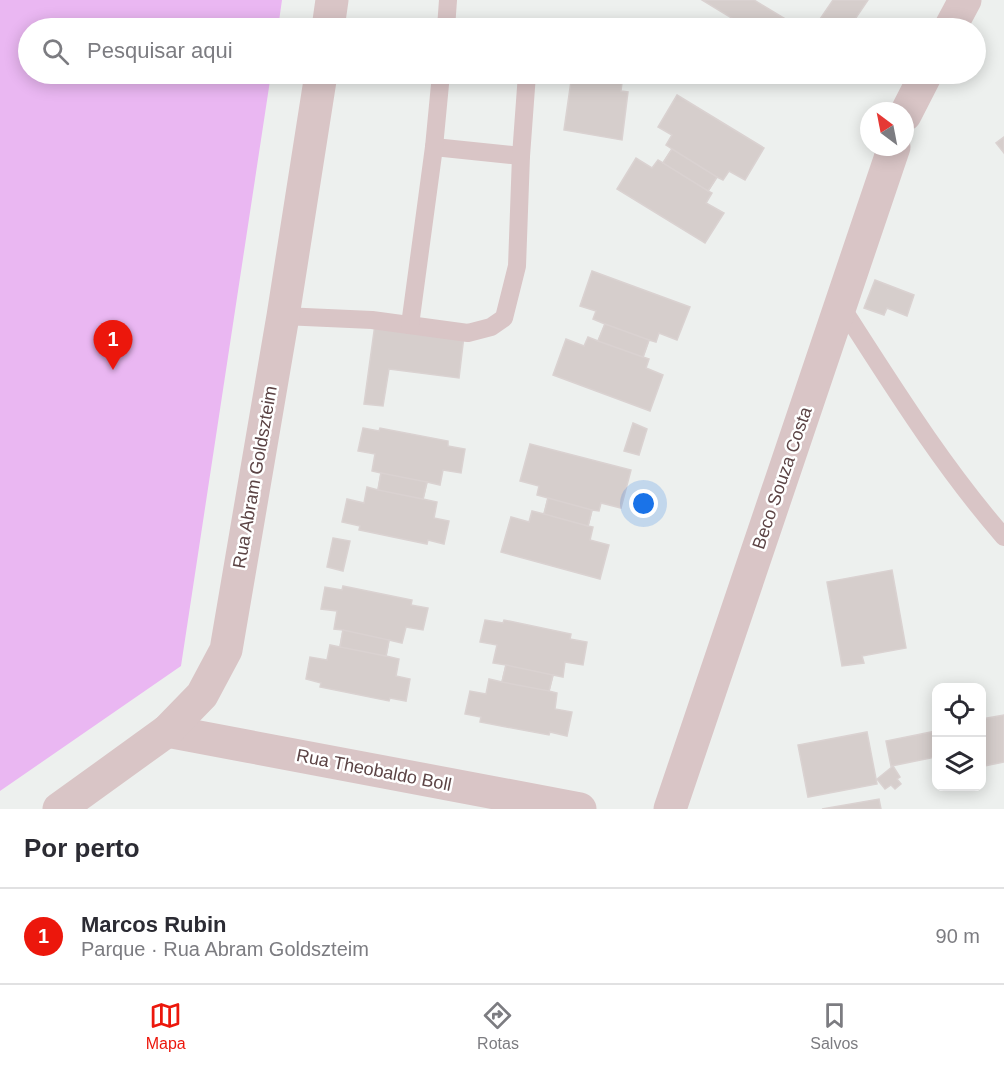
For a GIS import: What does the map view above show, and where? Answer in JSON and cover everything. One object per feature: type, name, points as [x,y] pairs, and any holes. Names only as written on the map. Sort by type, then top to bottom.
[{"type":"street","points":[[330,18],[333,0]]},
{"type":"street","points":[[955,18],[965,0]]},
{"type":"street","name":"Rua Abram Goldszteim","points":[[60,809],[167,731],[202,695],[226,650],[283,316],[319,84]]},
{"type":"street","points":[[912,102],[921,84]]},
{"type":"street","name":"Beco Souza Costa","points":[[670,809],[891,156]]},
{"type":"street","name":"Rua Theobaldo Boll","points":[[167,731],[580,809]]},
{"type":"lane","points":[[447,18],[448,0]]},
{"type":"lane","points":[[410,325],[440,84]]},
{"type":"lane","points":[[283,316],[372,320],[468,333],[491,327],[504,318],[517,266],[526,84]]},
{"type":"lane","points":[[434,147],[521,156]]},
{"type":"lane","points":[[841,306],[969,497],[1004,537]]},
{"type":"shaded area","points":[[0,0],[282,0],[279,18],[18,18],[18,84],[269,84],[181,666],[0,791]]},
{"type":"building","points":[[702,0],[754,0],[784,18],[732,18]]},
{"type":"building","points":[[833,0],[868,0],[856,18],[821,18]]},
{"type":"building","points":[[571,84],[622,84],[621,91],[628,92],[622,140],[564,130]]},
{"type":"building","points":[[677,95],[764,148],[745,180],[729,171],[723,180],[717,177],[708,191],[712,193],[706,203],[724,213],[705,243],[617,189],[636,158],[652,168],[658,160],[663,163],[672,149],[666,145],[672,135],[658,127]]},
{"type":"building","points":[[1004,137],[1004,153],[996,143]]},
{"type":"building","points":[[672,149],[717,177],[708,191],[663,163]]},
{"type":"building","points":[[592,271],[690,307],[677,340],[659,333],[656,342],[649,340],[643,357],[649,359],[646,368],[663,375],[650,411],[553,375],[566,339],[584,346],[588,337],[598,341],[605,324],[593,319],[596,311],[580,306]]},
{"type":"building","points":[[875,280],[914,295],[907,316],[887,308],[884,315],[864,308]]},
{"type":"building","points":[[375,324],[464,336],[459,378],[389,369],[383,406],[364,404]]},
{"type":"building","points":[[605,324],[649,340],[643,357],[598,341]]},
{"type":"building","points":[[633,423],[647,429],[639,455],[624,451]]},
{"type":"building","points":[[363,428],[379,431],[380,428],[448,441],[448,446],[465,449],[461,473],[443,470],[440,485],[427,482],[423,499],[437,502],[434,518],[449,521],[444,544],[428,540],[427,544],[359,530],[360,526],[342,522],[347,499],[364,503],[367,487],[378,490],[381,473],[372,471],[375,454],[358,451]]},
{"type":"building","points":[[530,444],[631,470],[621,508],[601,503],[599,511],[592,510],[588,526],[593,527],[590,540],[609,545],[600,579],[501,552],[511,517],[529,522],[532,511],[544,514],[548,498],[537,495],[539,486],[520,481]]},
{"type":"building","points":[[381,473],[427,482],[423,499],[378,490]]},
{"type":"building","points":[[548,498],[592,510],[588,526],[544,514]]},
{"type":"building","points":[[333,538],[350,541],[343,571],[327,567]]},
{"type":"building","points":[[892,570],[906,648],[862,656],[864,663],[842,666],[827,582]]},
{"type":"building","points":[[343,586],[412,600],[411,605],[428,608],[423,630],[406,627],[402,643],[389,640],[386,656],[399,659],[396,676],[410,679],[406,701],[390,698],[389,701],[320,687],[321,683],[306,679],[310,657],[327,660],[330,645],[340,647],[343,630],[334,629],[337,611],[321,609],[325,587],[342,590]]},
{"type":"building","points":[[485,620],[503,623],[504,620],[571,634],[570,639],[587,642],[583,665],[565,662],[563,677],[553,675],[549,691],[557,693],[555,709],[572,712],[567,736],[550,732],[549,735],[480,722],[481,717],[465,714],[470,691],[486,694],[489,679],[502,682],[506,665],[493,663],[497,645],[480,642]]},
{"type":"building","points":[[343,630],[389,640],[386,656],[340,647]]},
{"type":"building","points":[[506,665],[553,675],[549,691],[502,682]]},
{"type":"building","points":[[1004,715],[1004,762],[986,766],[986,737],[986,718]]},
{"type":"building","points":[[867,732],[877,784],[808,797],[798,745]]},
{"type":"building","points":[[932,732],[932,758],[891,766],[886,741]]},
{"type":"building","points":[[893,766],[900,777],[897,779],[901,784],[895,789],[891,785],[885,789],[877,779]]},
{"type":"building","points":[[879,799],[881,809],[822,809]]},
{"type":"place","name":"Marcos Rubin","points":[[113,370]]}]
